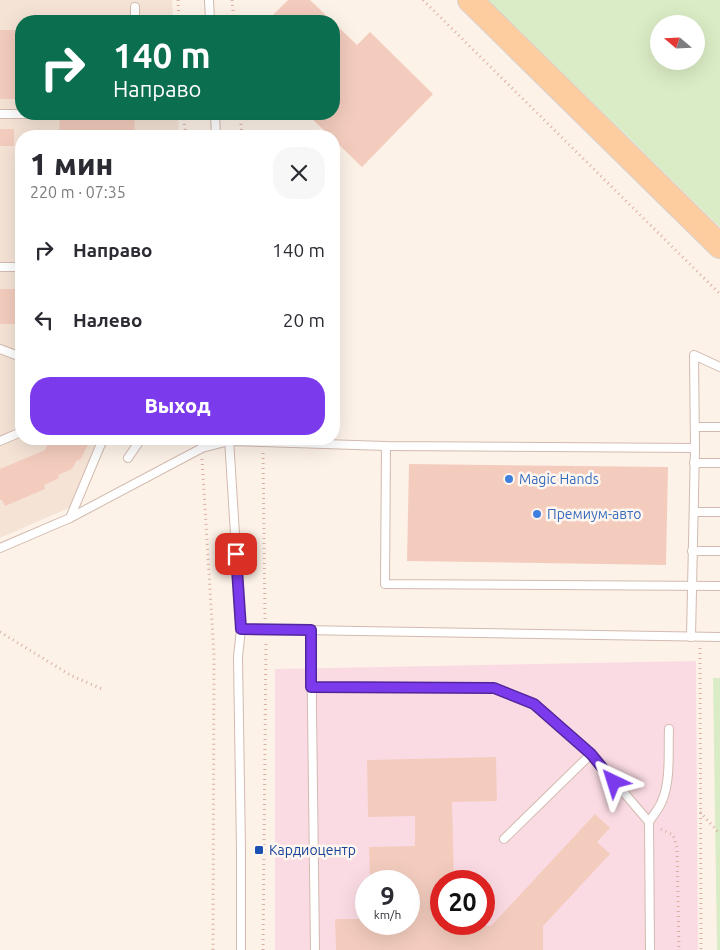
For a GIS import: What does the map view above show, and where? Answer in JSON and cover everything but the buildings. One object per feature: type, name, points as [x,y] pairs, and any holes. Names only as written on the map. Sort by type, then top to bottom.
[{"type":"main road","points":[[470,0],[720,246]]},
{"type":"lane","points":[[209,0],[210,15]]},
{"type":"lane","points":[[135,7],[135,15]]},
{"type":"lane","points":[[0,114],[15,114]]},
{"type":"lane","points":[[0,267],[15,267]]},
{"type":"lane","points":[[0,349],[15,354]]},
{"type":"lane","points":[[691,637],[695,448],[694,355],[720,367]]},
{"type":"lane","points":[[695,427],[720,427]]},
{"type":"lane","points":[[0,441],[15,435]]},
{"type":"lane","points":[[70,518],[100,445]]},
{"type":"lane","points":[[128,458],[136,445]]},
{"type":"lane","points":[[0,548],[70,518],[202,448],[212,445]]},
{"type":"lane","points":[[229,445],[241,629],[238,656],[241,950]]},
{"type":"lane","points":[[340,445],[695,448]]},
{"type":"lane","points":[[386,446],[385,584],[720,586]]},
{"type":"lane","points":[[694,463],[720,463]]},
{"type":"lane","points":[[694,512],[720,512]]},
{"type":"lane","points":[[692,551],[720,551]]},
{"type":"lane","points":[[241,629],[720,637]]},
{"type":"lane","points":[[311,630],[315,950]]},
{"type":"lane","points":[[311,687],[494,688],[534,704],[591,754],[649,822]]},
{"type":"lane","points":[[650,950],[649,822],[662,802],[665,791],[669,729]]},
{"type":"lane","points":[[504,839],[591,754]]},
{"type":"path","points":[[178,0],[179,15]]},
{"type":"path","points":[[232,0],[233,15]]},
{"type":"path","points":[[423,0],[720,294]]},
{"type":"path","points":[[262,445],[266,629],[263,950]]},
{"type":"path","points":[[202,448],[214,655],[213,950]]},
{"type":"path","points":[[0,632],[72,676],[102,689]]},
{"type":"path","points":[[700,637],[702,950]]},
{"type":"path","points":[[700,812],[720,834]]},
{"type":"path","points":[[649,822],[673,836],[677,847],[679,950]]},
{"type":"shaded area","points":[[0,0],[172,0],[173,15],[15,15],[15,120],[178,120],[179,130],[15,130],[15,445],[107,445],[73,506],[0,538]]},
{"type":"shaded area","points":[[696,661],[698,950],[275,950],[275,669]]},
{"type":"green space","points":[[488,0],[720,0],[720,227]]},
{"type":"green space","points":[[713,678],[720,678],[720,950],[717,950]]},
{"type":"place","name":"Magic Hands","points":[[509,479]]},
{"type":"place","name":"Премиум-авто","points":[[537,514]]},
{"type":"place","name":"Кардиоцентр","points":[[259,850]]},
{"type":"route","points":[[236,554],[241,629],[311,630],[311,687],[494,688],[534,704],[591,754],[614,782]]}]
